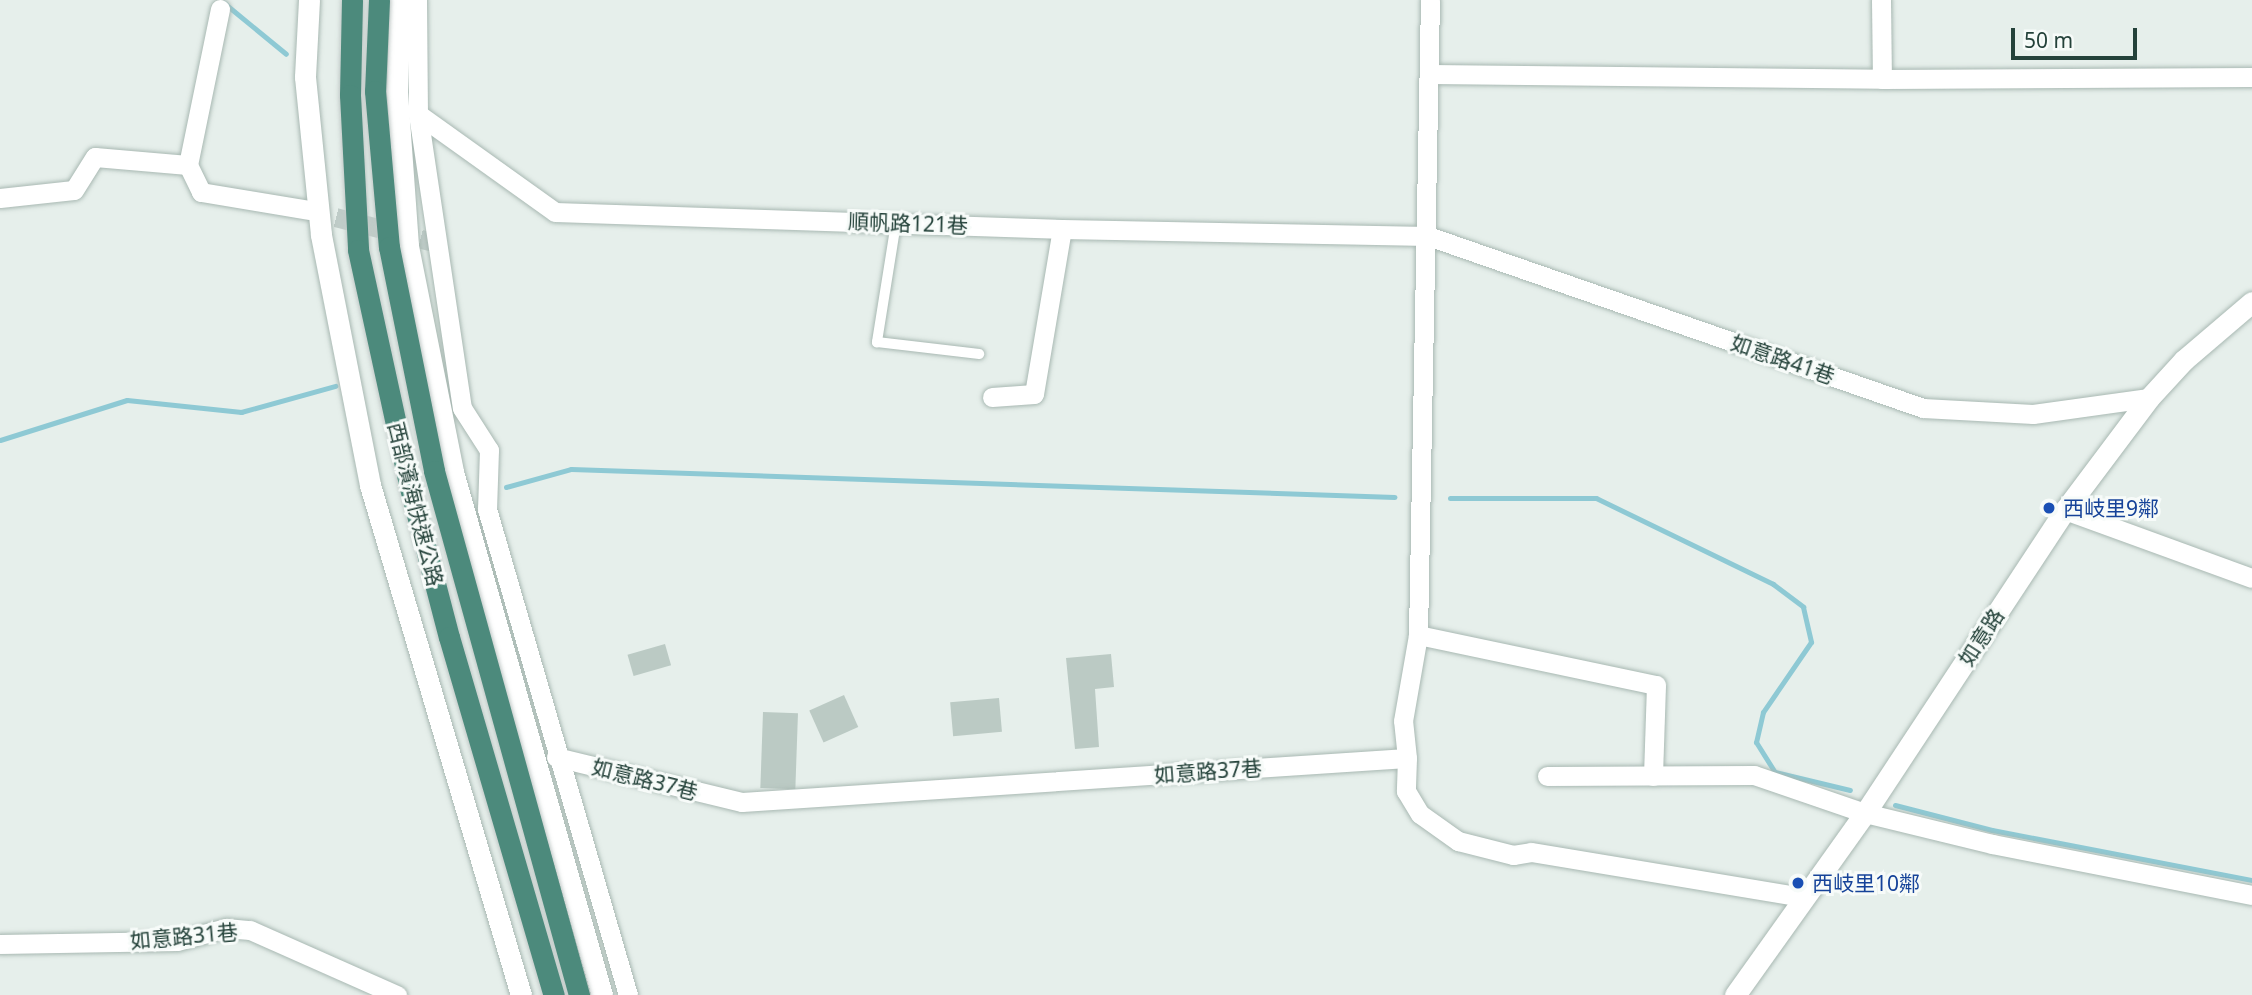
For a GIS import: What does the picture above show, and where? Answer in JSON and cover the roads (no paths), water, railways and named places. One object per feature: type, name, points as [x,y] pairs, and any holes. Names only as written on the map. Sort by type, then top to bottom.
[{"type":"highway","name":"西部濱海快速公路","points":[[352,0],[350,95],[358,250],[439,598],[554,995]]},
{"type":"highway","name":"西部濱海快速公路","points":[[379,0],[375,90],[389,247],[429,445],[478,642],[579,995]]},
{"type":"street","points":[[309,0],[305,77],[321,235],[370,485],[521,995]]},
{"type":"street","points":[[400,0],[397,92],[408,246],[451,459],[602,995]]},
{"type":"street","points":[[417,0],[418,114],[462,408],[489,450],[487,509],[556,757],[628,995]]},
{"type":"street","points":[[1430,0],[1419,635],[1402,722],[1407,758],[1406,791],[1420,814],[1458,841],[1513,855],[1531,852],[1804,897]]},
{"type":"street","points":[[1881,0],[1882,79]]},
{"type":"street","points":[[220,9],[188,166],[201,192],[308,210]]},
{"type":"street","points":[[1430,74],[1882,79],[2252,77]]},
{"type":"street","name":"順帆路121巷","points":[[418,114],[555,212],[1062,229],[1428,236]]},
{"type":"street","points":[[0,198],[74,190],[95,157],[188,166]]},
{"type":"street","points":[[992,397],[1034,394],[1062,229]]},
{"type":"street","name":"如意路41巷","points":[[1428,236],[1923,408],[2033,414],[2149,398]]},
{"type":"street","name":"如意路","points":[[1735,995],[1865,813],[2065,510],[2149,398],[2184,360],[2252,302]]},
{"type":"street","points":[[2065,510],[2252,578]]},
{"type":"street","points":[[1419,635],[1656,685],[1653,776]]},
{"type":"street","name":"如意路37巷","points":[[556,757],[741,803],[1407,758]]},
{"type":"street","points":[[1547,776],[1754,775],[1865,813],[1992,844],[2252,895]]},
{"type":"street","name":"如意路31巷","points":[[0,944],[177,941],[226,928],[250,930],[397,995]]},
{"type":"lane","points":[[896,223],[877,342],[979,354]]},
{"type":"waterway","points":[[224,3],[286,54]]},
{"type":"waterway","points":[[0,440],[127,400],[241,412],[335,386]]},
{"type":"waterway","points":[[506,487],[571,469],[1395,497]]},
{"type":"waterway","points":[[1450,498],[1596,498],[1773,584],[1803,607],[1811,642],[1763,712],[1756,742],[1775,772],[1850,790]]},
{"type":"waterway","points":[[1895,805],[1992,830],[2252,880]]},
{"type":"tunnel","points":[[308,210],[437,243]]},
{"type":"place","name":"西岐里9鄰","points":[[2049,508]]},
{"type":"place","name":"西岐里10鄰","points":[[1798,883]]}]
